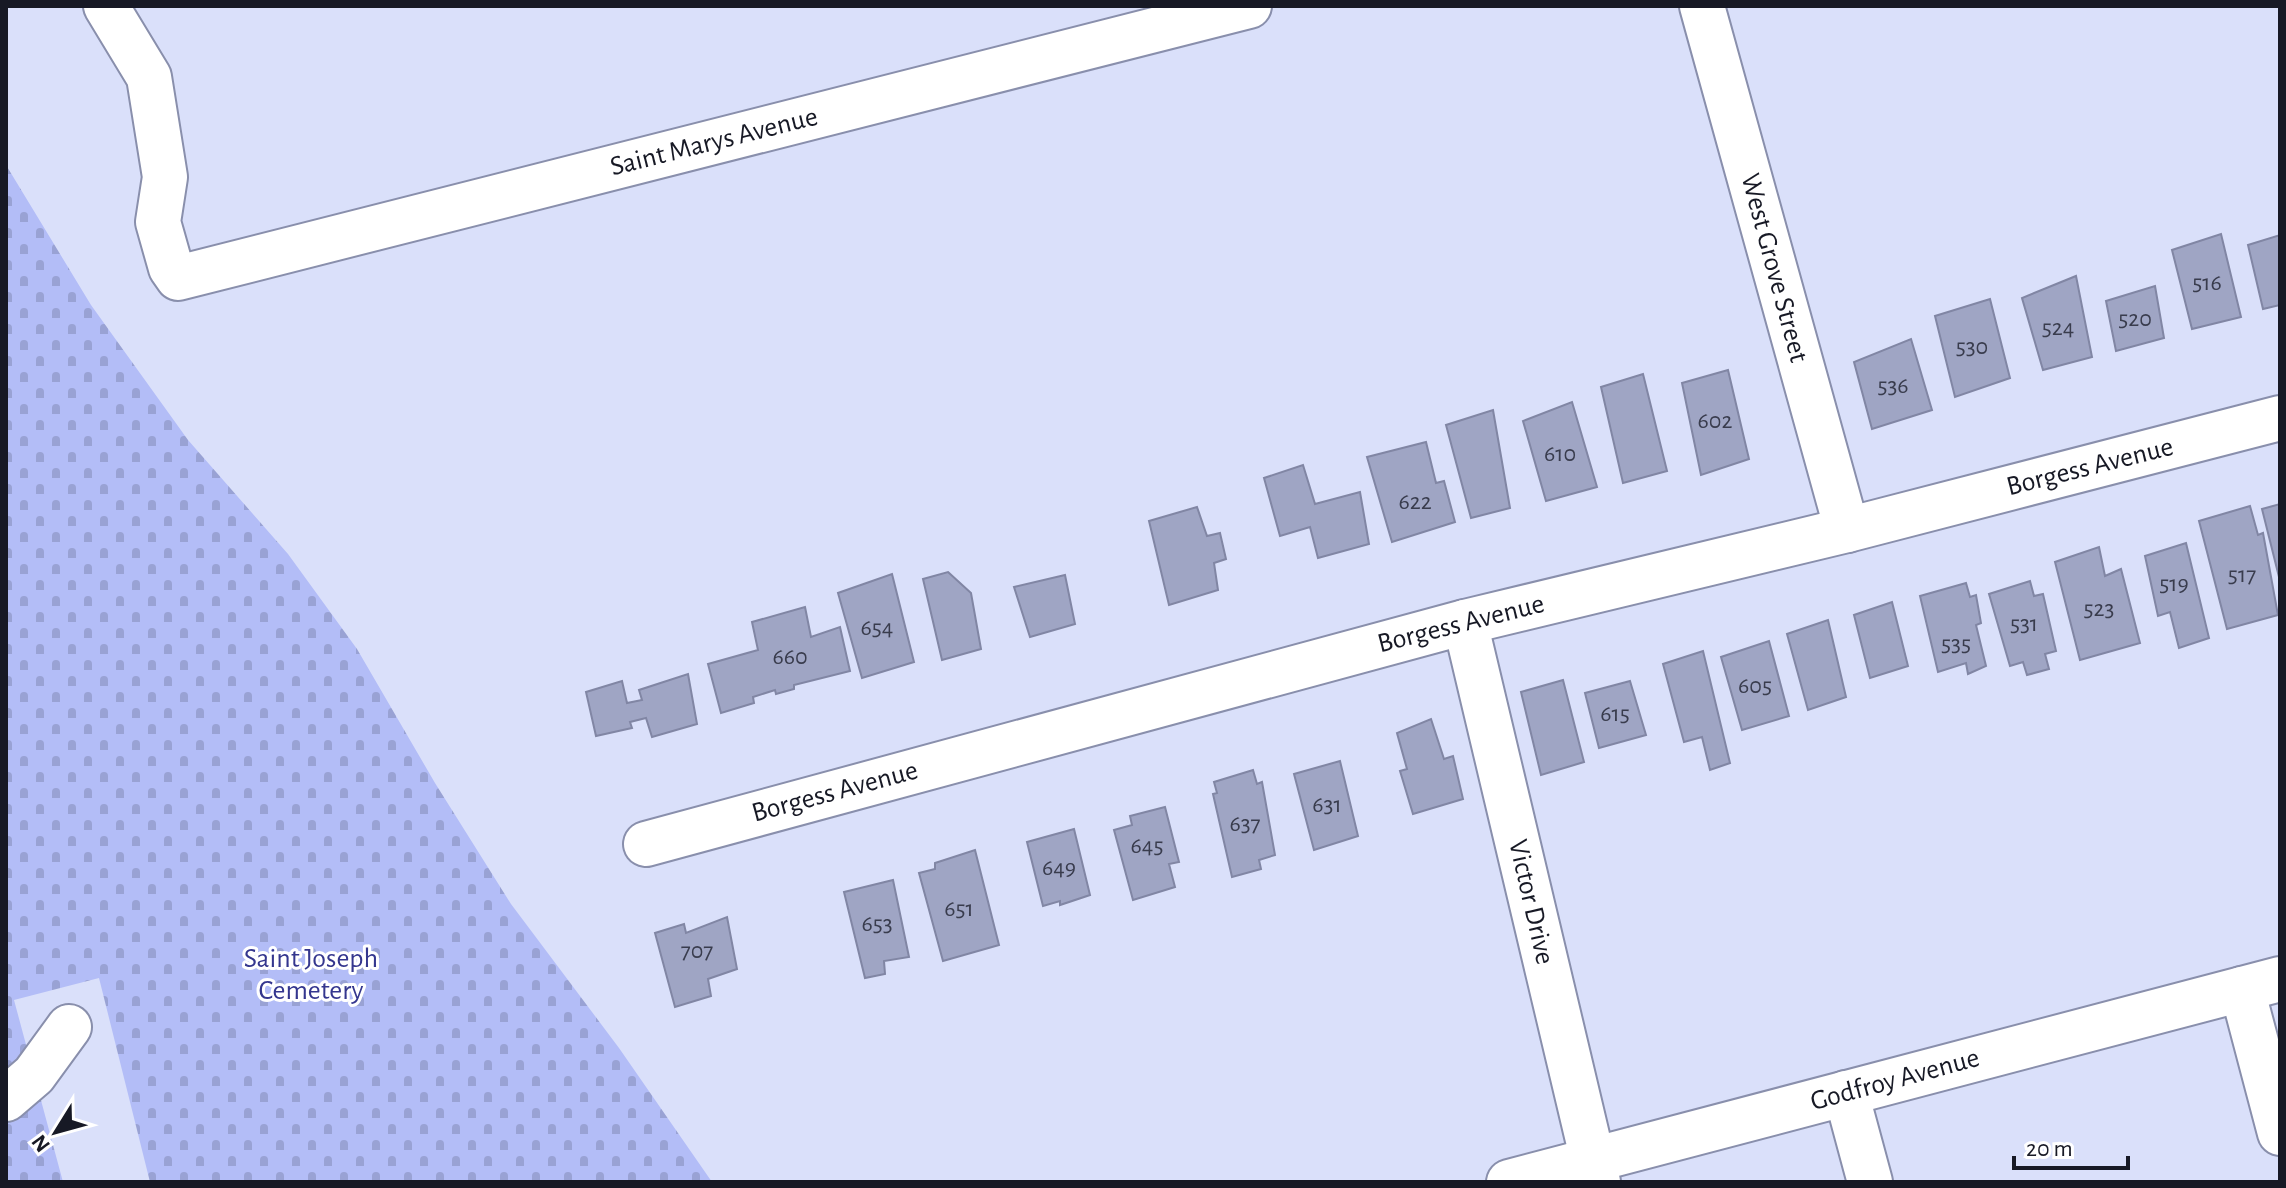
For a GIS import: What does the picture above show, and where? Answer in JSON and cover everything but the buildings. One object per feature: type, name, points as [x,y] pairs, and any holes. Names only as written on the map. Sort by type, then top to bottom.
[{"type":"street","name":"Saint Marys Avenue","points":[[106,6],[149,77],[165,177],[158,222],[171,268],[178,278],[1249,6]]},
{"type":"street","name":"West Grove Street","points":[[1702,6],[1847,530]]},
{"type":"street","name":"Borgess Avenue","points":[[646,844],[1465,622],[1847,530],[2280,418]]},
{"type":"street","name":"Victor Drive","points":[[1465,622],[1595,1172]]},
{"type":"street","name":"Godfroy Avenue","points":[[1509,1182],[1595,1172],[1846,1093],[2261,984]]},
{"type":"street","points":[[2261,984],[2280,1133]]},
{"type":"street","points":[[6,1099],[34,1075],[69,1027]]},
{"type":"street","points":[[1846,1093],[1870,1182]]},
{"type":"green space","name":"Saint Joseph Cemetery","points":[[6,165],[91,305],[188,440],[288,554],[357,649],[435,783],[511,904],[619,1048],[712,1182],[150,1182],[99,978],[14,1000],[63,1182],[6,1182]]}]
